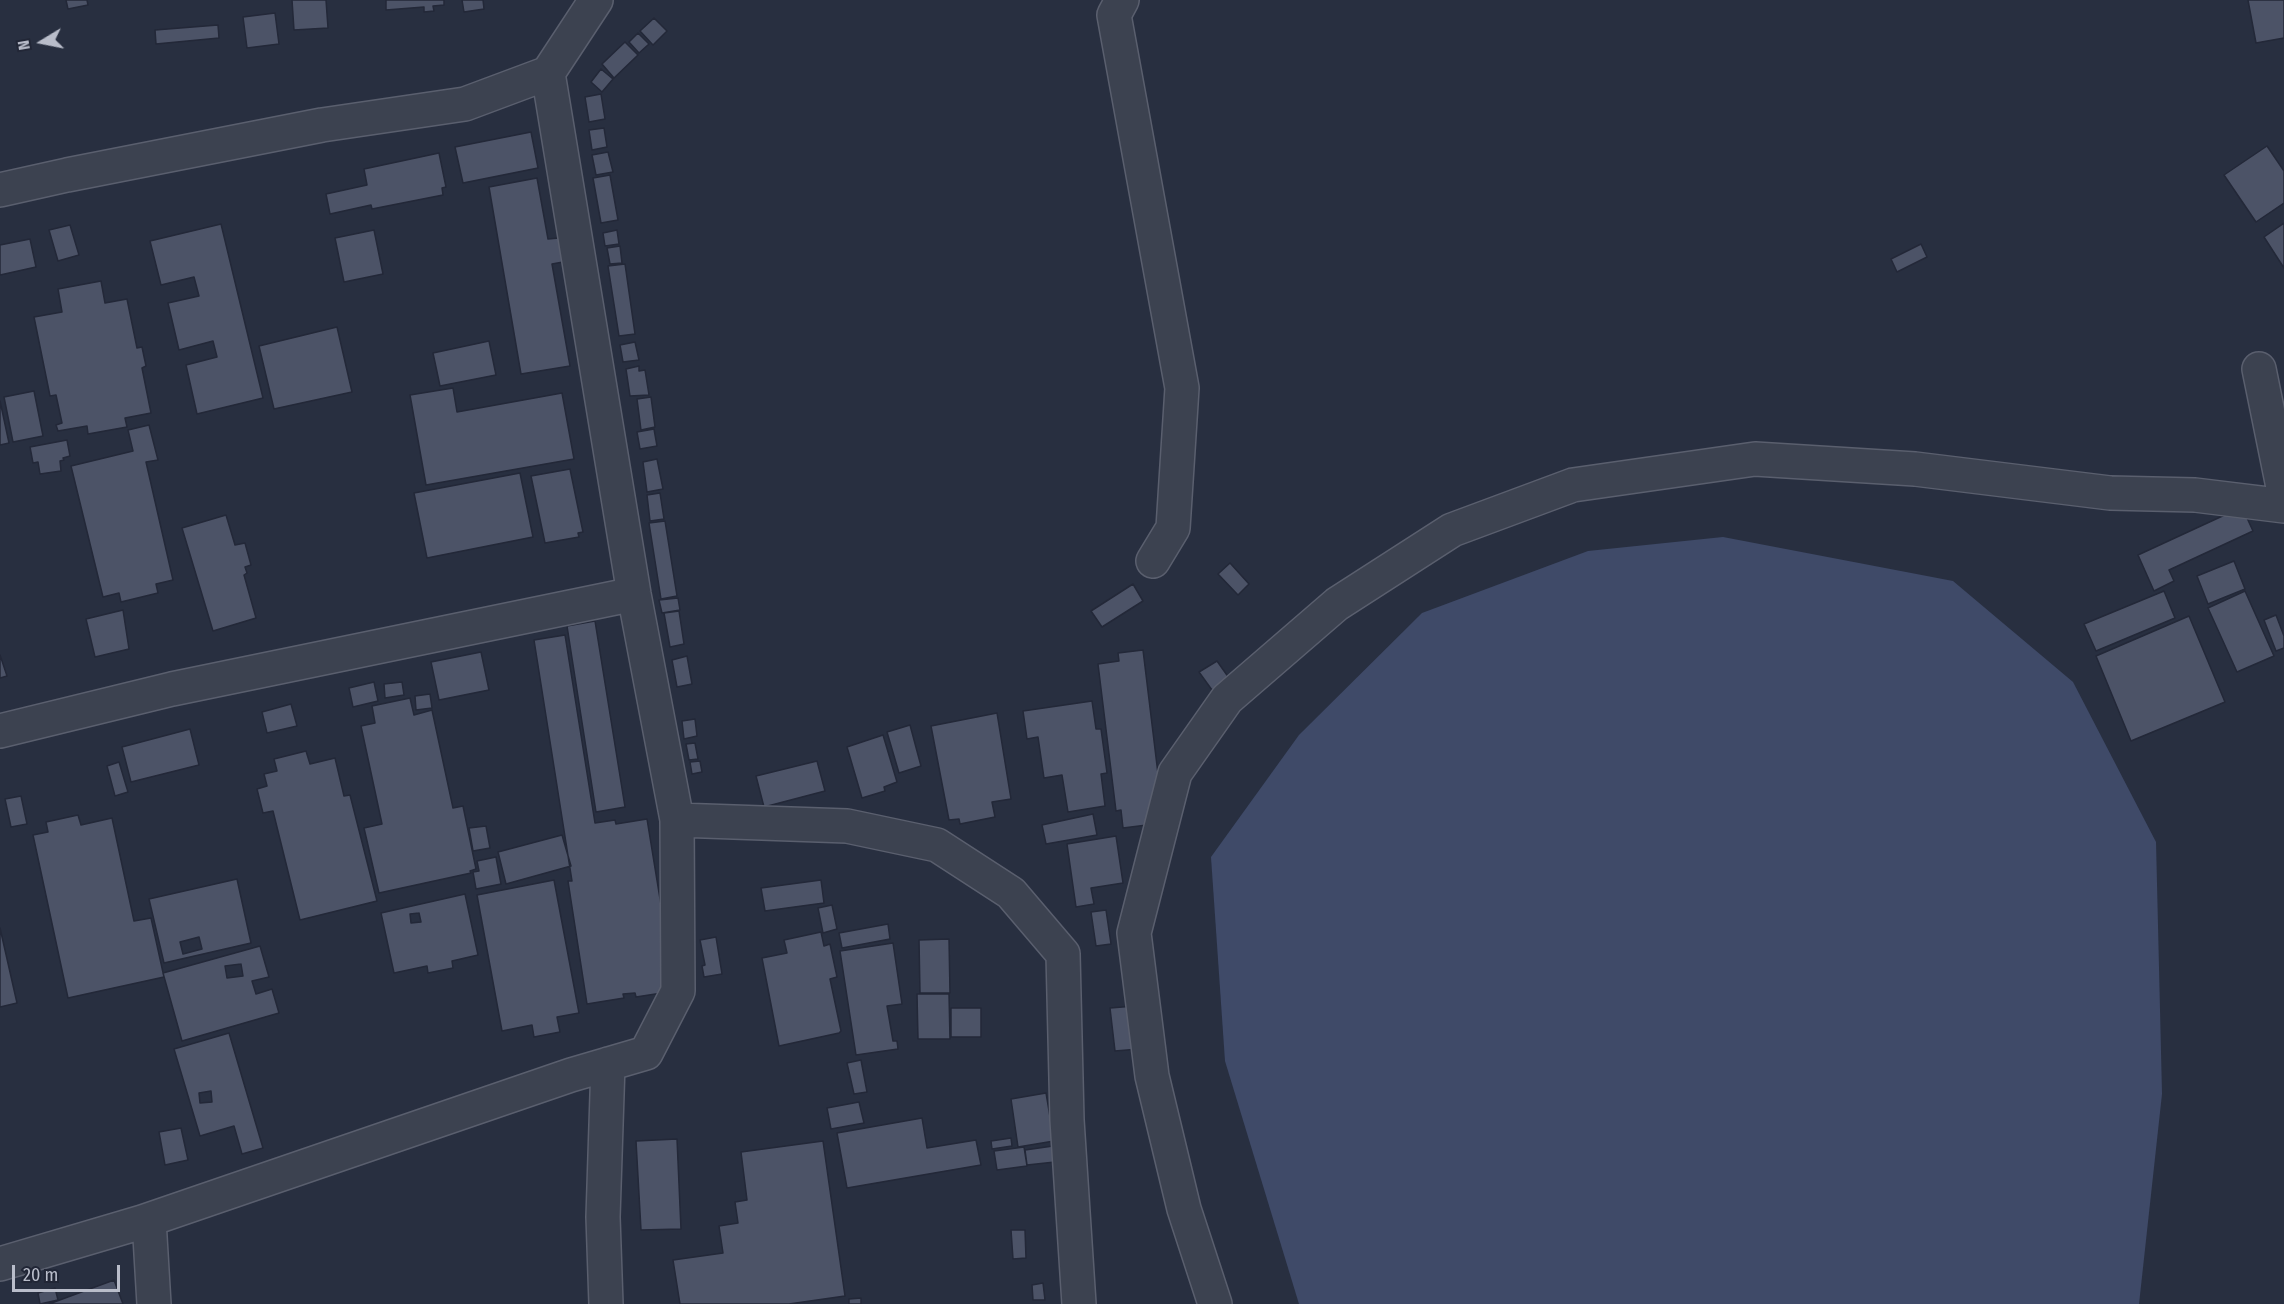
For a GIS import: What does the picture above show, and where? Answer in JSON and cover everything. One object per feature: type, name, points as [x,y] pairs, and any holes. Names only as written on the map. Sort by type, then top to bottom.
[{"type":"street","points":[[0,190],[322,125],[465,104],[548,73],[596,0]]},
{"type":"street","points":[[1122,0],[1114,15],[1182,388],[1173,528],[1153,561]]},
{"type":"street","points":[[0,1264],[149,1220],[646,1053],[678,991],[677,820],[634,594],[548,73]]},
{"type":"street","points":[[2259,369],[2284,492]]},
{"type":"street","points":[[1215,1304],[1184,1209],[1152,1076],[1134,933],[1175,773],[1227,699],[1337,604],[1452,530],[1573,486],[1755,459],[1915,469],[2110,493],[2195,495],[2284,506]]},
{"type":"street","points":[[0,732],[172,688],[634,594]]},
{"type":"street","points":[[677,820],[847,826],[937,845],[1011,893],[1063,954],[1067,1120],[1079,1304]]},
{"type":"street","points":[[606,1304],[603,1216],[608,1064]]},
{"type":"street","points":[[149,1220],[154,1304]]},
{"type":"water","points":[[1723,537],[1953,581],[2073,682],[2156,842],[2162,1094],[2139,1304],[1299,1304],[1225,1061],[1211,857],[1299,735],[1422,613],[1588,551]]},
{"type":"building","points":[[66,0],[87,0],[88,5],[68,9]]},
{"type":"building","points":[[292,0],[326,0],[328,28],[294,30]]},
{"type":"building","points":[[386,0],[444,0],[444,5],[433,6],[434,11],[424,12],[424,7],[386,10]]},
{"type":"building","points":[[462,0],[483,0],[484,9],[464,12]]},
{"type":"building","points":[[2248,0],[2284,0],[2284,38],[2256,43]]},
{"type":"building","points":[[275,13],[279,44],[247,48],[243,17]]},
{"type":"building","points":[[654,18],[667,31],[653,45],[640,31]]},
{"type":"building","points":[[218,25],[219,38],[156,44],[155,30]]},
{"type":"building","points":[[638,33],[649,44],[639,53],[629,42]]},
{"type":"building","points":[[625,42],[638,55],[614,78],[602,64]]},
{"type":"building","points":[[601,69],[613,79],[602,92],[591,82]]},
{"type":"building","points":[[601,94],[605,119],[589,122],[585,97]]},
{"type":"building","points":[[604,128],[607,147],[592,150],[589,130]]},
{"type":"building","points":[[531,132],[538,168],[463,183],[455,147]]},
{"type":"building","points":[[2267,146],[2284,171],[2284,203],[2256,222],[2224,175]]},
{"type":"building","points":[[608,152],[613,172],[596,175],[592,155]]},
{"type":"building","points":[[439,153],[446,187],[442,188],[443,195],[372,209],[371,205],[330,214],[326,194],[367,185],[364,169]]},
{"type":"building","points":[[610,175],[618,220],[601,223],[593,178]]},
{"type":"building","points":[[537,178],[548,239],[559,238],[563,262],[552,264],[570,366],[521,374],[489,187]]},
{"type":"building","points":[[2284,223],[2284,268],[2264,237]]},
{"type":"building","points":[[221,224],[263,398],[197,414],[186,365],[217,357],[213,341],[179,350],[168,303],[199,296],[194,277],[161,285],[150,241]]},
{"type":"building","points":[[70,225],[79,255],[58,261],[49,230]]},
{"type":"building","points":[[374,230],[383,274],[344,282],[335,238]]},
{"type":"building","points":[[617,230],[619,244],[605,246],[603,233]]},
{"type":"building","points":[[30,239],[36,267],[0,275],[0,245]]},
{"type":"building","points":[[1921,244],[1927,257],[1897,272],[1891,259]]},
{"type":"building","points":[[620,246],[622,263],[610,264],[607,248]]},
{"type":"building","points":[[625,264],[635,334],[619,336],[608,266]]},
{"type":"building","points":[[101,281],[105,303],[127,299],[137,348],[142,347],[146,366],[142,368],[151,413],[125,418],[127,427],[88,434],[87,426],[58,431],[56,425],[62,423],[56,395],[50,396],[34,317],[62,312],[58,289]]},
{"type":"building","points":[[337,327],[352,392],[274,409],[259,346]]},
{"type":"building","points":[[489,341],[496,375],[440,386],[433,353]]},
{"type":"building","points":[[635,342],[639,360],[623,362],[620,345]]},
{"type":"building","points":[[639,366],[639,371],[645,370],[649,395],[630,396],[626,369]]},
{"type":"building","points":[[453,388],[457,412],[562,393],[574,459],[426,485],[410,395]]},
{"type":"building","points":[[34,391],[43,436],[13,442],[4,397]]},
{"type":"building","points":[[651,397],[655,427],[641,430],[637,399]]},
{"type":"building","points":[[0,401],[9,443],[0,445]]},
{"type":"building","points":[[149,425],[158,460],[146,462],[173,580],[156,584],[158,593],[121,602],[119,593],[103,597],[71,466],[133,451],[128,430]]},
{"type":"building","points":[[654,429],[657,446],[640,449],[637,432]]},
{"type":"building","points":[[67,440],[70,456],[60,461],[61,471],[40,474],[38,462],[33,463],[30,447]]},
{"type":"building","points":[[657,459],[663,489],[647,492],[643,462]]},
{"type":"building","points":[[570,469],[583,532],[578,533],[579,537],[545,543],[531,476]]},
{"type":"building","points":[[520,473],[533,537],[427,558],[414,493]]},
{"type":"building","points":[[660,493],[664,519],[650,521],[647,495]]},
{"type":"building","points":[[2242,507],[2253,531],[2169,570],[2174,581],[2154,591],[2138,555]]},
{"type":"building","points":[[226,515],[235,545],[245,543],[251,565],[245,567],[247,573],[244,575],[256,618],[213,631],[182,528]]},
{"type":"building","points":[[665,521],[677,596],[661,599],[649,523]]},
{"type":"building","points":[[2234,561],[2245,589],[2208,604],[2197,576]]},
{"type":"building","points":[[1230,563],[1249,584],[1238,595],[1218,574]]},
{"type":"building","points":[[1133,584],[1143,601],[1102,627],[1091,611]]},
{"type":"building","points":[[2164,591],[2175,618],[2096,651],[2084,624]]},
{"type":"building","points":[[2245,591],[2274,656],[2237,672],[2208,608]]},
{"type":"building","points":[[678,598],[680,610],[662,613],[659,600]]},
{"type":"building","points":[[123,610],[129,649],[95,657],[86,619]]},
{"type":"building","points":[[679,611],[684,644],[670,647],[664,613]]},
{"type":"building","points":[[2276,615],[2284,636],[2284,648],[2276,651],[2264,620]]},
{"type":"building","points":[[2189,616],[2225,702],[2131,741],[2096,656]]},
{"type":"building","points":[[595,621],[625,807],[596,812],[567,626]]},
{"type":"building","points":[[565,635],[595,823],[615,820],[616,824],[647,819],[675,991],[636,997],[635,993],[623,994],[624,998],[587,1004],[568,881],[572,881],[534,640]]},
{"type":"building","points":[[1143,650],[1163,815],[1155,824],[1123,828],[1121,810],[1116,811],[1098,664],[1119,661],[1118,653]]},
{"type":"building","points":[[481,652],[489,690],[439,700],[431,662]]},
{"type":"building","points":[[0,655],[7,676],[0,678]]},
{"type":"building","points":[[687,656],[692,684],[677,687],[672,660]]},
{"type":"building","points":[[1217,661],[1229,678],[1212,690],[1199,672]]},
{"type":"building","points":[[374,682],[378,701],[353,707],[349,688]]},
{"type":"building","points":[[402,682],[404,695],[385,698],[384,684]]},
{"type":"building","points":[[430,694],[432,708],[416,710],[415,696]]},
{"type":"building","points":[[410,698],[414,715],[432,710],[453,808],[463,806],[476,869],[470,871],[471,873],[379,893],[364,828],[382,824],[361,726],[375,723],[372,706]]},
{"type":"building","points":[[1092,701],[1096,729],[1101,729],[1107,773],[1101,774],[1105,806],[1068,812],[1062,775],[1044,778],[1038,737],[1027,739],[1023,711]]},
{"type":"building","points":[[291,704],[297,726],[267,733],[262,712]]},
{"type":"building","points":[[997,713],[1011,799],[992,802],[995,817],[960,824],[959,819],[949,820],[931,726]]},
{"type":"building","points":[[695,719],[697,736],[684,739],[682,721]]},
{"type":"building","points":[[910,725],[921,766],[899,773],[887,732]]},
{"type":"building","points":[[190,729],[199,765],[131,782],[122,747]]},
{"type":"building","points":[[883,735],[897,782],[884,787],[885,791],[862,798],[847,747]]},
{"type":"building","points":[[695,743],[698,759],[689,760],[686,744]]},
{"type":"building","points":[[306,751],[310,764],[335,758],[344,796],[350,795],[377,901],[300,920],[273,811],[263,813],[257,789],[267,786],[264,774],[277,771],[274,759]]},
{"type":"building","points":[[700,761],[702,772],[692,774],[690,762]]},
{"type":"building","points":[[817,761],[825,791],[764,807],[756,776]]},
{"type":"building","points":[[119,762],[128,792],[115,796],[107,766]]},
{"type":"building","points":[[21,796],[27,824],[11,827],[5,799]]},
{"type":"building","points":[[1093,814],[1097,835],[1046,844],[1042,825]]},
{"type":"building","points":[[78,815],[81,825],[112,818],[134,921],[151,918],[164,977],[68,998],[33,835],[48,832],[46,822]]},
{"type":"building","points":[[486,826],[490,848],[473,851],[469,828]]},
{"type":"building","points":[[562,835],[571,866],[506,884],[498,852]]},
{"type":"building","points":[[1116,836],[1123,883],[1091,888],[1094,904],[1076,907],[1067,844]]},
{"type":"building","points":[[496,857],[501,884],[476,889],[473,872],[479,871],[477,861]]},
{"type":"building","points":[[237,879],[251,943],[164,963],[149,899]],"holes":[[[199,937],[202,949],[183,954],[180,942]]]},
{"type":"building","points":[[554,880],[579,1013],[557,1017],[560,1032],[534,1037],[532,1025],[502,1031],[477,895]]},
{"type":"building","points":[[821,880],[824,903],[765,911],[761,888]]},
{"type":"building","points":[[465,894],[478,955],[452,961],[453,968],[428,973],[427,966],[394,973],[381,913]],"holes":[[[419,913],[421,922],[411,923],[410,914]]]},
{"type":"building","points":[[832,905],[837,929],[823,933],[818,908]]},
{"type":"building","points":[[1106,910],[1111,944],[1096,946],[1091,912]]},
{"type":"building","points":[[888,924],[890,939],[842,948],[839,933]]},
{"type":"building","points":[[0,928],[17,1003],[0,1007]]},
{"type":"building","points":[[821,932],[824,946],[830,944],[837,977],[830,979],[841,1031],[779,1046],[762,958],[787,953],[784,940]]},
{"type":"building","points":[[716,937],[722,974],[704,977],[702,966],[705,965],[700,940]]},
{"type":"building","points":[[949,939],[950,993],[920,993],[919,940]]},
{"type":"building","points":[[893,943],[902,1004],[887,1006],[893,1041],[897,1041],[898,1049],[856,1055],[840,951]]},
{"type":"building","points":[[260,946],[269,977],[252,981],[256,994],[272,989],[279,1013],[182,1041],[163,973]],"holes":[[[241,964],[243,976],[227,978],[225,966]]]},
{"type":"building","points":[[917,994],[949,994],[950,1039],[918,1039]]},
{"type":"building","points":[[1135,1006],[1139,1049],[1115,1051],[1110,1008]]},
{"type":"building","points":[[951,1008],[981,1008],[981,1037],[951,1037]]},
{"type":"building","points":[[229,1033],[263,1148],[242,1154],[234,1126],[200,1136],[174,1049]],"holes":[[[211,1091],[212,1102],[200,1103],[199,1093]]]},
{"type":"building","points":[[861,1060],[867,1092],[854,1094],[847,1063]]},
{"type":"building","points":[[1046,1093],[1054,1141],[1018,1147],[1011,1099]]},
{"type":"building","points":[[859,1102],[864,1123],[831,1129],[827,1108]]},
{"type":"building","points":[[922,1118],[927,1148],[976,1140],[981,1165],[847,1188],[837,1133]]},
{"type":"building","points":[[181,1128],[188,1160],[165,1165],[159,1132]]},
{"type":"building","points":[[1011,1138],[1012,1146],[992,1149],[991,1141]]},
{"type":"building","points":[[677,1139],[681,1229],[641,1230],[636,1141]]},
{"type":"building","points":[[823,1141],[845,1296],[789,1304],[680,1304],[673,1260],[723,1253],[719,1226],[738,1223],[735,1202],[747,1200],[741,1152]]},
{"type":"building","points":[[1053,1146],[1055,1162],[1027,1165],[1025,1150]]},
{"type":"building","points":[[1024,1147],[1027,1166],[997,1170],[994,1151]]},
{"type":"building","points":[[1011,1230],[1025,1230],[1026,1258],[1013,1259]]},
{"type":"building","points":[[114,1280],[123,1304],[49,1304]]},
{"type":"building","points":[[1043,1283],[1045,1300],[1033,1300],[1032,1285]]},
{"type":"building","points":[[55,1288],[58,1300],[40,1304],[38,1293]]},
{"type":"building","points":[[861,1298],[861,1304],[849,1304],[849,1299]]}]
